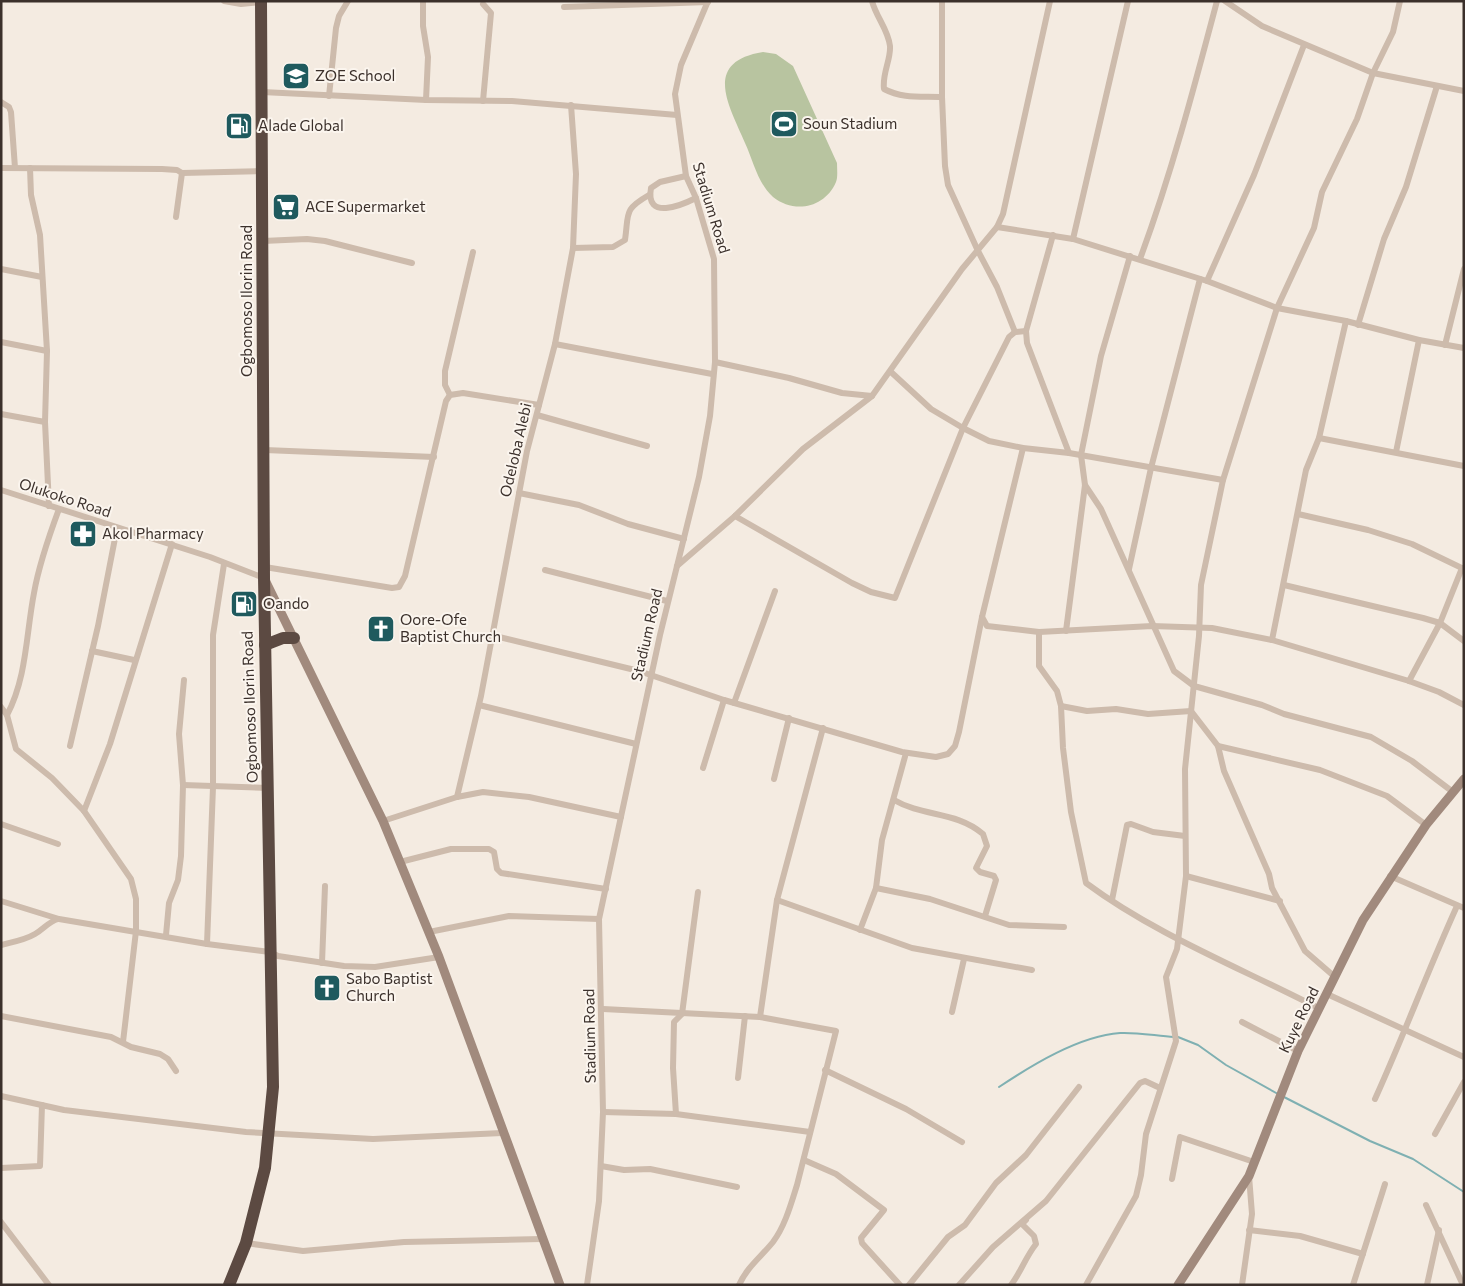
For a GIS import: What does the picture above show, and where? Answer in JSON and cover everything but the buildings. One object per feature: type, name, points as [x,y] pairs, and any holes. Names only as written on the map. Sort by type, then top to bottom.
[{"type":"highway","name":"Ogbomoso Ilorin Road","points":[[229,1285],[246,1242],[265,1168],[273,1087],[269,788],[264,645],[265,450],[261,1]]},
{"type":"highway","points":[[264,645],[283,638],[294,638]]},
{"type":"main road","points":[[264,573],[383,821],[439,958],[541,1239],[560,1285]]},
{"type":"main road","name":"Kuye Road","points":[[1178,1285],[1249,1176],[1298,1051],[1363,920],[1390,876],[1426,825],[1464,779]]},
{"type":"street","points":[[224,1],[241,4],[261,1]]},
{"type":"street","points":[[330,96],[336,28],[339,16],[348,1]]},
{"type":"street","points":[[423,1],[422,19],[428,58],[426,100]]},
{"type":"street","points":[[872,1],[886,32],[890,47],[883,76],[884,89],[893,94],[911,98],[942,97]]},
{"type":"street","points":[[942,1],[942,97],[945,166],[948,185],[978,251],[997,287],[1015,332]]},
{"type":"street","points":[[676,567],[735,516],[803,449],[872,396],[891,372],[937,304],[997,227],[1003,214],[1050,1]]},
{"type":"street","points":[[1074,239],[1128,1]]},
{"type":"street","points":[[1140,259],[1181,136],[1217,1]]},
{"type":"street","points":[[1225,1],[1262,26],[1373,73],[1464,91]]},
{"type":"street","points":[[1086,1285],[1136,1196],[1141,1175],[1146,1134],[1176,1041],[1166,983],[1178,938],[1186,876],[1185,769],[1194,686],[1201,584],[1223,480],[1277,308],[1314,228],[1322,192],[1357,119],[1373,73],[1393,32],[1400,1]]},
{"type":"street","points":[[564,7],[708,2]]},
{"type":"street","name":"Stadium Road","points":[[587,1285],[599,1201],[604,1112],[603,1009],[599,919],[651,676],[684,539],[710,416],[712,374],[715,362],[714,259],[696,198],[686,176],[675,94],[681,65],[708,2]]},
{"type":"street","points":[[483,4],[491,13],[484,100]]},
{"type":"street","points":[[1129,569],[1151,468],[1204,280],[1254,175],[1304,45]]},
{"type":"street","points":[[1358,325],[1384,239],[1406,187],[1437,86]]},
{"type":"street","points":[[262,92],[426,100],[484,100],[571,105],[677,115]]},
{"type":"street","points":[[1,102],[9,107],[11,112],[15,168]]},
{"type":"street","name":"Odeloba Alebi","points":[[457,797],[479,705],[519,494],[555,344],[573,248],[576,174],[571,105]]},
{"type":"street","points":[[1,168],[162,169],[177,170],[182,173],[263,171]]},
{"type":"street","points":[[30,168],[31,195],[40,235],[47,351],[45,422],[50,506]]},
{"type":"street","points":[[176,217],[182,173]]},
{"type":"street","points":[[686,176],[660,182],[650,188],[649,195],[654,204],[662,208],[676,208],[696,198]]},
{"type":"street","points":[[573,248],[619,245],[625,240],[626,216],[630,207],[649,195]]},
{"type":"street","points":[[997,227],[1074,239],[1204,280],[1277,308],[1346,322],[1419,340],[1464,348]]},
{"type":"street","points":[[1053,235],[1026,330],[1027,343],[1069,453]]},
{"type":"street","points":[[263,241],[307,239],[325,241],[412,263]]},
{"type":"street","points":[[450,395],[446,385],[446,371],[474,252]]},
{"type":"street","points":[[1066,631],[1085,485],[1081,455],[1101,356],[1130,256]]},
{"type":"street","points":[[1,269],[42,277]]},
{"type":"street","points":[[1445,345],[1464,269]]},
{"type":"street","points":[[1272,640],[1306,470],[1319,438],[1346,322]]},
{"type":"street","points":[[735,516],[852,583],[871,592],[895,598],[963,428],[1009,337],[1015,332],[1026,330]]},
{"type":"street","points":[[1396,452],[1419,340]]},
{"type":"street","points":[[1,342],[47,351]]},
{"type":"street","points":[[555,344],[712,374]]},
{"type":"street","points":[[715,362],[789,378],[842,393],[872,396]]},
{"type":"street","points":[[891,372],[931,410],[989,440],[1024,448],[1069,453],[1223,480]]},
{"type":"street","points":[[265,450],[434,457],[446,401],[450,395],[463,393],[539,406]]},
{"type":"street","points":[[1,414],[45,422]]},
{"type":"street","points":[[537,415],[647,446]]},
{"type":"street","points":[[1319,438],[1464,466]]},
{"type":"street","points":[[491,635],[638,671],[724,700],[906,753],[936,757],[948,754],[955,746],[982,617],[1024,448]]},
{"type":"street","name":"Olukoko Road","points":[[1,490],[172,544],[210,557],[224,564],[264,573],[392,588],[399,587],[405,576],[434,457]]},
{"type":"street","points":[[1085,485],[1100,509],[1129,569],[1152,626],[1174,671],[1194,686],[1262,705],[1284,714],[1371,737],[1412,761],[1453,792]]},
{"type":"street","points":[[519,494],[578,505],[628,524],[684,539]]},
{"type":"street","points":[[7,715],[17,696],[22,677],[40,563],[59,509]]},
{"type":"street","points":[[1298,514],[1368,530],[1412,544],[1463,569],[1440,623],[1409,681]]},
{"type":"street","points":[[70,746],[117,528]]},
{"type":"street","points":[[84,811],[110,744],[134,660],[172,544]]},
{"type":"street","points":[[207,944],[213,787],[213,635],[224,564]]},
{"type":"street","points":[[545,570],[668,601]]},
{"type":"street","points":[[1284,585],[1400,611],[1440,623],[1464,641]]},
{"type":"street","points":[[734,702],[775,591]]},
{"type":"street","points":[[982,617],[986,626],[1039,632],[1152,626],[1198,627],[1272,640],[1409,681],[1439,692],[1464,705]]},
{"type":"street","points":[[1039,632],[1039,666],[1057,692],[1061,706],[1064,757],[1083,878],[1086,883],[1192,948],[1250,973],[1320,1009]]},
{"type":"street","points":[[92,651],[134,660]]},
{"type":"street","points":[[166,935],[171,895],[178,880],[183,785],[179,734],[184,680]]},
{"type":"street","points":[[704,768],[724,700]]},
{"type":"street","points":[[479,705],[636,744]]},
{"type":"street","points":[[1061,706],[1087,711],[1116,709],[1148,714],[1191,711]]},
{"type":"street","points":[[1,707],[7,715],[16,750],[52,778],[84,811],[131,879],[136,899],[136,931],[122,1042]]},
{"type":"street","points":[[1191,711],[1218,746],[1224,771],[1269,874],[1272,888],[1305,952],[1335,977]]},
{"type":"street","points":[[774,779],[788,718]]},
{"type":"street","points":[[760,1017],[777,900],[823,728]]},
{"type":"street","points":[[1218,746],[1320,770],[1387,796],[1426,825]]},
{"type":"street","points":[[860,930],[876,888],[882,840],[906,753]]},
{"type":"street","points":[[183,785],[269,788]]},
{"type":"street","points":[[383,821],[457,797],[483,792],[505,793],[621,817]]},
{"type":"street","points":[[894,800],[912,810],[960,819],[983,834],[987,846],[976,868],[980,872],[994,876],[996,880],[985,916]]},
{"type":"street","points":[[1,824],[58,844]]},
{"type":"street","points":[[1112,900],[1127,825],[1131,824],[1153,832],[1186,836]]},
{"type":"street","points":[[400,862],[451,849],[489,849],[494,852],[496,869],[501,872],[606,889]]},
{"type":"street","points":[[1186,876],[1280,901]]},
{"type":"street","points":[[1375,1099],[1406,1031],[1425,976],[1460,907],[1390,876]]},
{"type":"street","points":[[322,963],[325,886]]},
{"type":"street","points":[[876,888],[930,899],[1019,926],[1064,927]]},
{"type":"street","points":[[676,1114],[673,1068],[674,1022],[682,1014],[698,892]]},
{"type":"street","points":[[777,900],[912,948],[1032,970]]},
{"type":"street","points":[[1,901],[59,919],[166,935],[207,944],[270,952],[278,956],[344,966],[388,967],[439,958]]},
{"type":"street","points":[[429,932],[509,916],[599,919]]},
{"type":"street","points":[[1,945],[22,940],[36,933],[50,922],[59,919]]},
{"type":"street","points":[[952,1012],[964,959]]},
{"type":"street","points":[[1327,994],[1464,1057]]},
{"type":"street","points":[[603,1009],[760,1017],[836,1031],[804,1160],[781,1230],[766,1251],[745,1273],[739,1285]]},
{"type":"street","points":[[1,1016],[111,1037],[131,1047],[160,1054],[168,1059],[176,1071]]},
{"type":"street","points":[[738,1078],[745,1016]]},
{"type":"street","points":[[1242,1022],[1298,1051]]},
{"type":"street","points":[[825,1070],[906,1109],[962,1142]]},
{"type":"street","points":[[959,1285],[993,1247],[1046,1201],[1140,1082],[1146,1081],[1160,1088]]},
{"type":"street","points":[[1436,1134],[1464,1082]]},
{"type":"street","points":[[909,1285],[948,1237],[965,1225],[996,1183],[1026,1155],[1079,1087]]},
{"type":"street","points":[[1,1096],[64,1110],[246,1132],[373,1139],[502,1133]]},
{"type":"street","points":[[1,1168],[40,1166],[42,1105]]},
{"type":"street","points":[[604,1112],[676,1114],[810,1132]]},
{"type":"street","points":[[1172,1179],[1180,1137],[1254,1162]]},
{"type":"street","points":[[804,1160],[836,1174],[884,1210],[861,1238],[862,1243],[900,1285]]},
{"type":"street","points":[[600,1166],[624,1170],[650,1169],[737,1187]]},
{"type":"street","points":[[1242,1285],[1252,1200],[1249,1176]]},
{"type":"street","points":[[1353,1285],[1385,1184]]},
{"type":"street","points":[[1426,1205],[1463,1285]]},
{"type":"street","points":[[1010,1285],[1021,1272],[1024,1259],[1036,1244],[1034,1236],[1022,1224],[1033,1212]]},
{"type":"street","points":[[1,1222],[49,1285]]},
{"type":"street","points":[[1249,1230],[1300,1236],[1363,1254]]},
{"type":"street","points":[[1427,1285],[1439,1230]]},
{"type":"street","points":[[246,1242],[303,1251],[404,1242],[541,1239]]},
{"type":"green space","points":[[763,52],[776,54],[793,66],[837,163],[837,180],[831,191],[817,203],[808,206],[799,207],[781,202],[768,192],[756,172],[728,101],[725,88],[726,76],[732,65],[744,57]]},
{"type":"waterway","points":[[999,1087],[1056,1053],[1104,1035],[1120,1033],[1174,1037]]},
{"type":"waterway","points":[[1178,1037],[1198,1045],[1226,1065],[1278,1094]]},
{"type":"waterway","points":[[1284,1097],[1370,1141],[1413,1159],[1464,1192]]},
{"type":"place","name":"ZOE School","points":[[296,76]]},
{"type":"place","name":"Soun Stadium","points":[[784,124]]},
{"type":"place","name":"Alade Global","points":[[239,126]]},
{"type":"place","name":"ACE Supermarket","points":[[286,207]]},
{"type":"place","name":"Akol Pharmacy","points":[[83,534]]},
{"type":"place","name":"Oando","points":[[244,604]]},
{"type":"place","name":"Oore-Ofe Baptist Church","points":[[381,629]]},
{"type":"place","name":"Sabo Baptist Church","points":[[327,988]]}]
